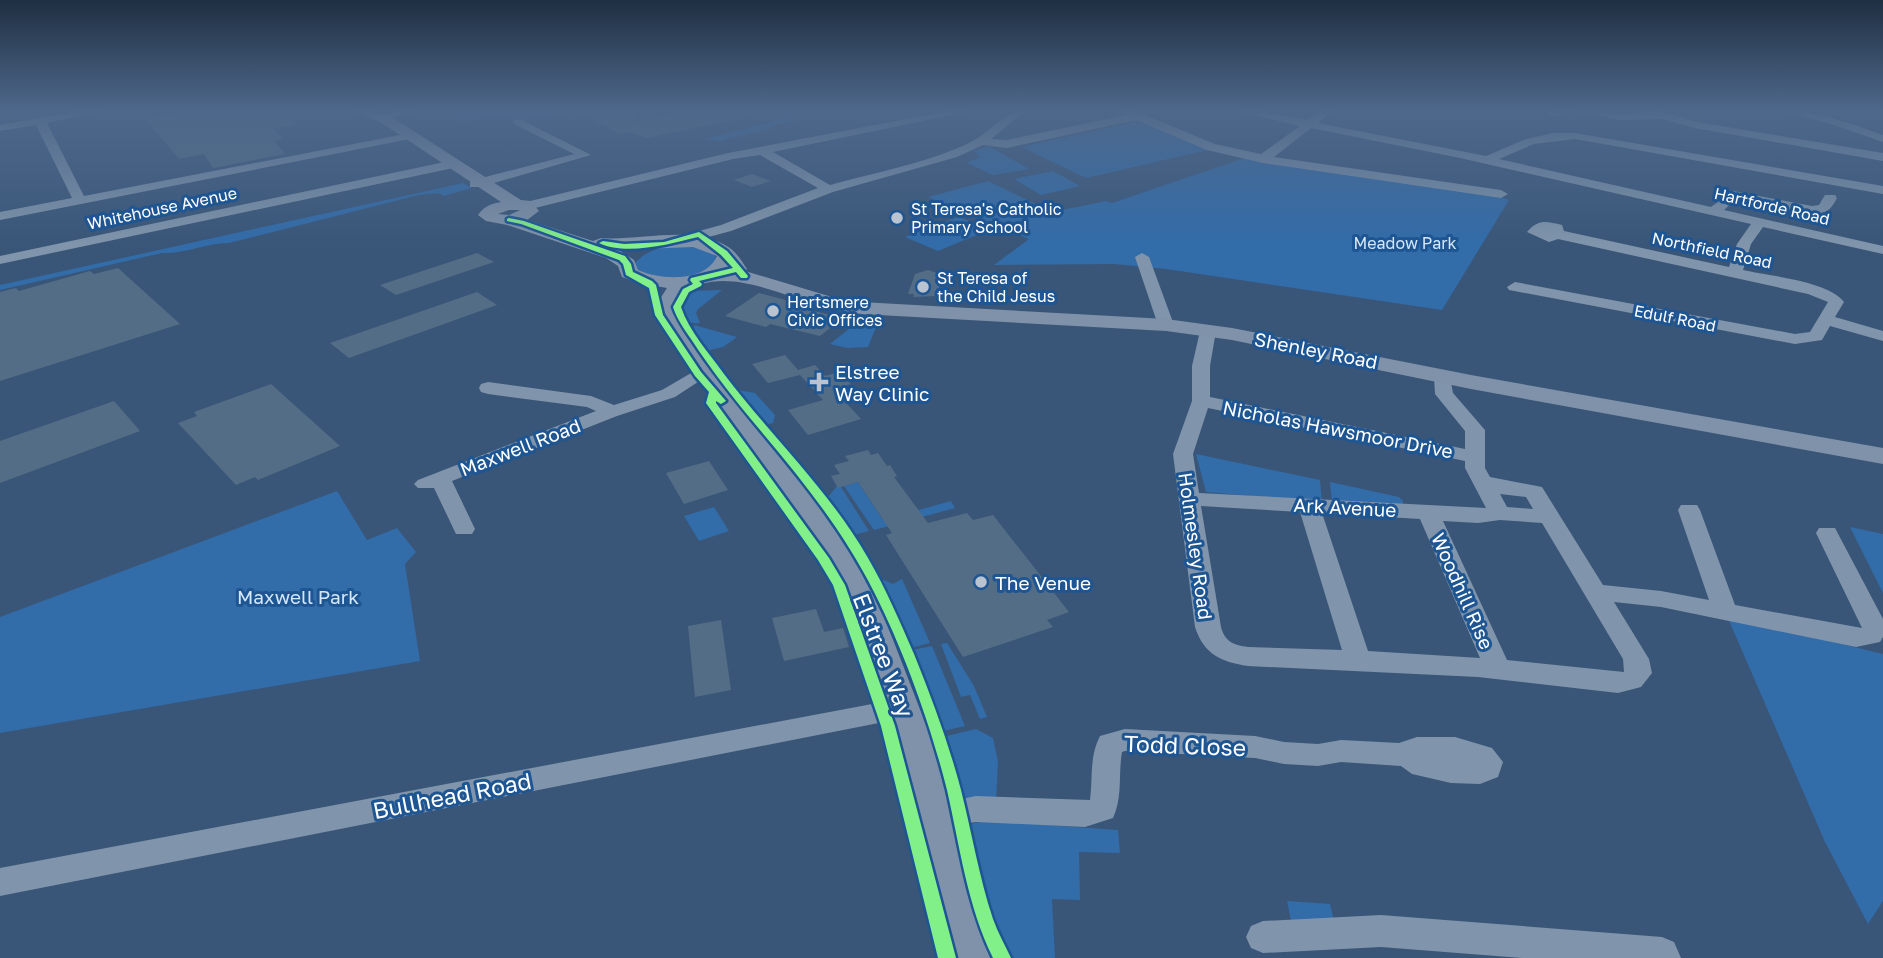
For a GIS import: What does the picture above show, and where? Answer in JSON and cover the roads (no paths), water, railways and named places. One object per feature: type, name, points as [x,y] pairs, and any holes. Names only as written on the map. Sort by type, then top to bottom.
[{"type":"main road","points":[[436,156],[520,211],[547,224],[602,243],[624,246],[704,243],[722,252],[721,267],[699,278]]},
{"type":"main road","points":[[480,183],[490,197],[490,210],[487,215],[491,218],[520,211],[612,254],[627,264],[629,274],[649,282]]},
{"type":"main road","points":[[627,264],[636,254],[669,243]]},
{"type":"main road","name":"Shenley Road","points":[[722,252],[746,277]]},
{"type":"main road","name":"Shenley Road","points":[[649,282],[746,277],[830,303],[861,308],[1166,325],[1883,456]]},
{"type":"main road","name":"Elstree Way","points":[[699,278],[670,295],[668,314],[712,386]]},
{"type":"main road","name":"Elstree Way","points":[[649,282],[654,291],[659,315],[842,558],[863,599],[904,708],[939,815],[975,953]]},
{"type":"street","points":[[57,156],[80,201]]},
{"type":"street","points":[[0,216],[311,156]]},
{"type":"street","points":[[480,183],[582,156]]},
{"type":"street","points":[[520,211],[738,156]]},
{"type":"street","points":[[770,156],[828,189]]},
{"type":"street","points":[[669,243],[726,228],[828,189],[947,156]]},
{"type":"street","points":[[1249,156],[1501,194]]},
{"type":"street","points":[[1263,159],[1267,156]]},
{"type":"street","name":"Hartforde Road","points":[[1468,156],[1717,209],[1883,250]]},
{"type":"street","points":[[1489,160],[1497,156]]},
{"type":"street","points":[[1687,156],[1883,190]]},
{"type":"street","name":"Whitehouse Avenue","points":[[0,260],[451,165]]},
{"type":"street","points":[[1717,209],[1729,196],[1738,194],[1812,210],[1824,209],[1830,198]]},
{"type":"street","name":"Hartforde Road","points":[[1717,209],[1760,222],[1809,230]]},
{"type":"street","points":[[1809,230],[1816,216],[1812,210]]},
{"type":"street","points":[[1735,273],[1744,244],[1760,222]]},
{"type":"street","points":[[722,252],[718,241],[726,228]]},
{"type":"street","name":"Northfield Road","points":[[1556,234],[1813,290],[1832,297],[1836,302],[1827,320]]},
{"type":"street","points":[[1147,261],[1166,325]]},
{"type":"street","name":"Edulf Road","points":[[1515,287],[1795,340],[1816,336],[1827,320]]},
{"type":"street","points":[[1827,320],[1883,336]]},
{"type":"street","name":"Holmesley Road","points":[[1208,331],[1201,366],[1201,401],[1183,454],[1208,627],[1211,639],[1222,650],[1235,655],[1499,671],[1618,683],[1637,677],[1639,665],[1636,659],[1594,592]]},
{"type":"street","points":[[1443,376],[1444,394],[1475,430],[1475,468],[1500,513]]},
{"type":"street","name":"Maxwell Road","points":[[464,529],[433,481],[612,411],[670,392],[712,386]]},
{"type":"street","name":"Maxwell Road","points":[[488,388],[591,402],[612,411]]},
{"type":"street","name":"Nicholas Hawsmoor Drive","points":[[1201,401],[1475,457]]},
{"type":"street","points":[[1482,481],[1498,487],[1534,492],[1594,592],[1661,599],[1856,638],[1871,636],[1875,628],[1827,533]]},
{"type":"street","name":"Ark Avenue","points":[[1190,499],[1478,516],[1500,513],[1549,517]]},
{"type":"street","points":[[1309,506],[1358,661]]},
{"type":"street","points":[[1689,510],[1725,612]]},
{"type":"street","name":"Woodhill Rise","points":[[1428,512],[1499,671]]},
{"type":"street","name":"Bullhead Road","points":[[0,882],[904,708]]},
{"type":"street","name":"Todd Close","points":[[939,815],[976,809],[1085,814],[1102,809],[1108,796],[1105,756],[1110,744],[1125,740],[1255,747],[1284,753],[1318,755],[1341,751],[1408,755]]},
{"type":"street","points":[[1263,937],[1381,931],[1662,953],[1664,958]]},
{"type":"place","name":"St Teresa's Catholic Primary School","points":[[897,218]]},
{"type":"place","name":"St Teresa of the Child Jesus","points":[[923,287]]},
{"type":"place","name":"Hertsmere Civic Offices","points":[[773,311]]},
{"type":"place","name":"Elstree Way Clinic","points":[[819,382]]},
{"type":"place","name":"The Venue","points":[[981,582]]},
{"type":"park label","name":"Meadow Park","points":[[1405,243]]},
{"type":"park label","name":"Maxwell Park","points":[[298,596]]}]
